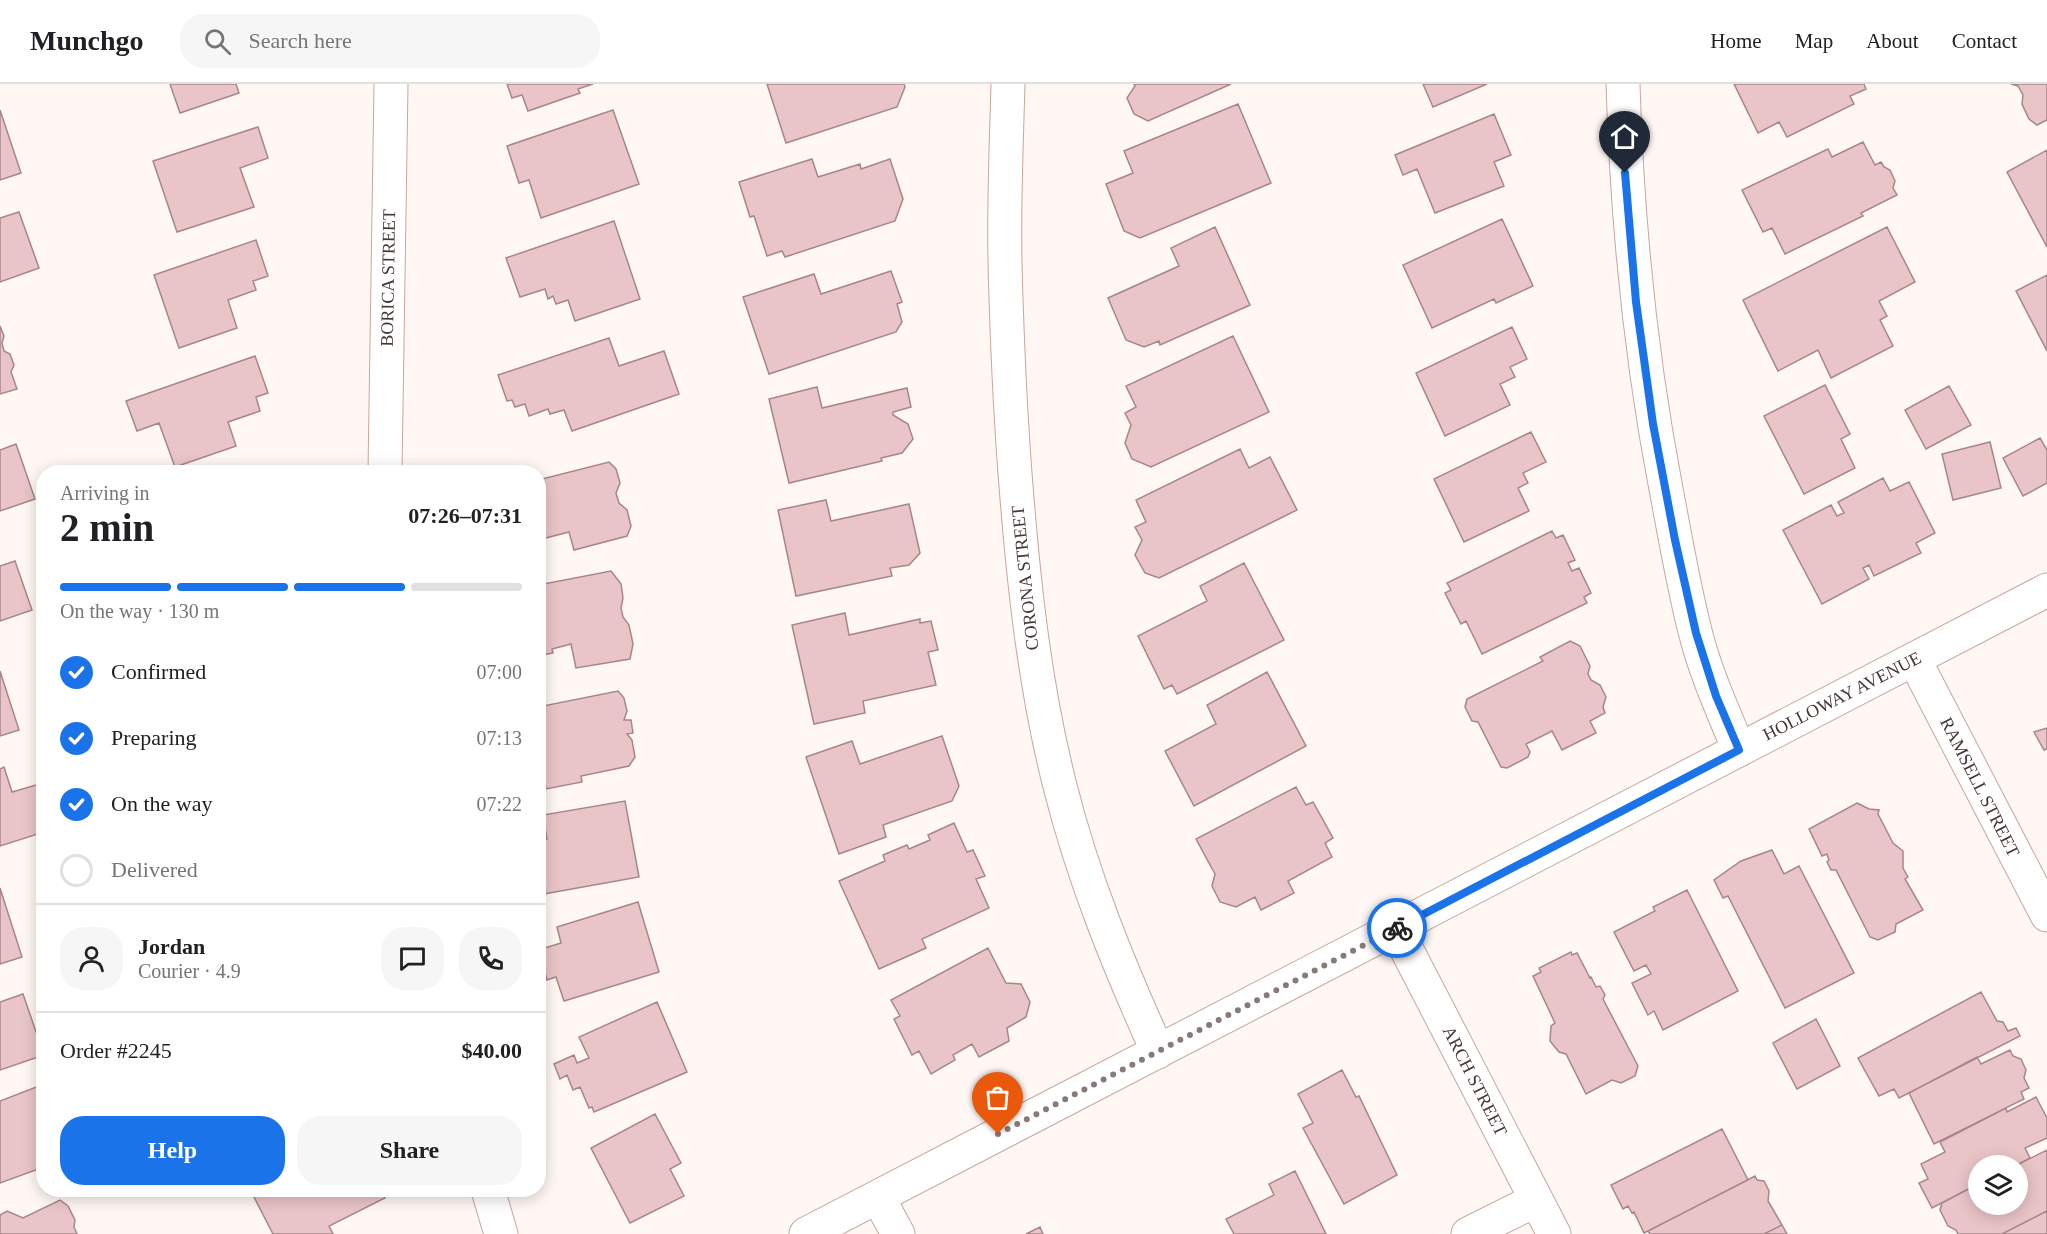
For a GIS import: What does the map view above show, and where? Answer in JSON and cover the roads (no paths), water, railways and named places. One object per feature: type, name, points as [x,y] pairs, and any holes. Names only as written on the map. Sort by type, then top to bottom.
[{"type":"street","name":"BORICA STREET","points":[[385,465],[391,84]]},
{"type":"street","name":"CORONA STREET","points":[[1008,84],[1005,296],[1021,552],[1035,673],[1060,787],[1090,883],[1123,973],[1158,1052]]},
{"type":"street","points":[[1623,84],[1625,173],[1635,290],[1653,424],[1696,633],[1716,696],[1739,750]]},
{"type":"street","name":"HOLLOWAY AVENUE","points":[[806,1234],[2047,590]]},
{"type":"street","name":"RAMSELL STREET","points":[[1914,659],[2047,915]]},
{"type":"street","name":"ARCH STREET","points":[[1396,928],[1554,1234]]},
{"type":"street","points":[[490,1197],[501,1234]]},
{"type":"street","points":[[878,1197],[898,1234]]},
{"type":"street","points":[[1468,1234],[1536,1200]]}]
